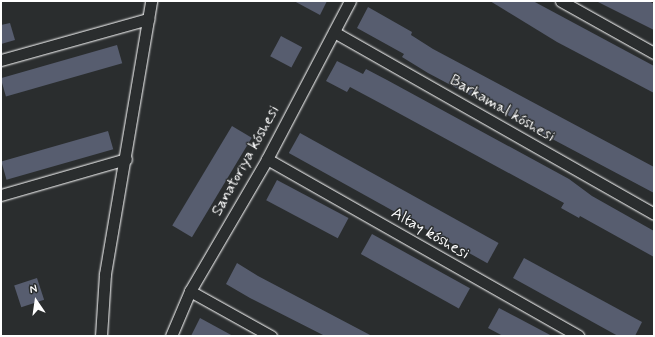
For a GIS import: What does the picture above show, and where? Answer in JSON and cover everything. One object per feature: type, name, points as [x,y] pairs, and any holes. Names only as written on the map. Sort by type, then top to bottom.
[{"type":"street","points":[[101,336],[105,274],[126,159],[151,1]]},
{"type":"street","name":"Sanatoriya kóshesi","points":[[171,336],[190,291],[267,159],[350,1]]},
{"type":"street","points":[[561,1],[654,53]]},
{"type":"street","points":[[1,60],[148,19]]},
{"type":"street","name":"Barkamal kóshesi","points":[[334,32],[654,214]]},
{"type":"street","points":[[1,195],[126,159]]},
{"type":"street","name":"Altay kóshesi","points":[[267,159],[578,336]]},
{"type":"street","points":[[190,291],[271,336]]},
{"type":"building","points":[[294,1],[327,1],[320,15]]},
{"type":"building","points":[[490,1],[533,1],[654,66],[654,93],[557,42]]},
{"type":"building","points":[[596,1],[649,1],[654,4],[654,30]]},
{"type":"building","points":[[368,7],[412,32],[411,35],[433,49],[654,167],[654,193],[428,73],[402,57],[404,54],[357,28]]},
{"type":"building","points":[[10,23],[15,40],[1,44],[1,25]]},
{"type":"building","points":[[281,36],[302,47],[291,68],[270,56]]},
{"type":"building","points":[[117,45],[122,63],[6,97],[1,78]]},
{"type":"building","points":[[337,61],[363,74],[366,69],[387,80],[569,179],[592,196],[654,231],[654,257],[580,216],[579,218],[561,208],[564,203],[380,103],[350,87],[347,92],[326,81]]},
{"type":"building","points":[[232,126],[252,138],[192,237],[172,225]]},
{"type":"building","points":[[108,131],[113,149],[7,180],[1,162]]},
{"type":"building","points":[[300,133],[499,243],[487,263],[289,153]]},
{"type":"building","points":[[277,180],[349,218],[338,238],[266,200]]},
{"type":"building","points":[[372,234],[470,288],[459,308],[361,254]]},
{"type":"building","points":[[524,258],[642,322],[635,336],[618,336],[513,278]]},
{"type":"building","points":[[237,263],[258,276],[372,336],[325,336],[250,298],[226,284]]},
{"type":"building","points":[[37,278],[44,300],[21,307],[14,285]]},
{"type":"building","points":[[499,308],[552,336],[503,336],[488,328]]},
{"type":"building","points":[[200,318],[233,336],[191,336]]}]
